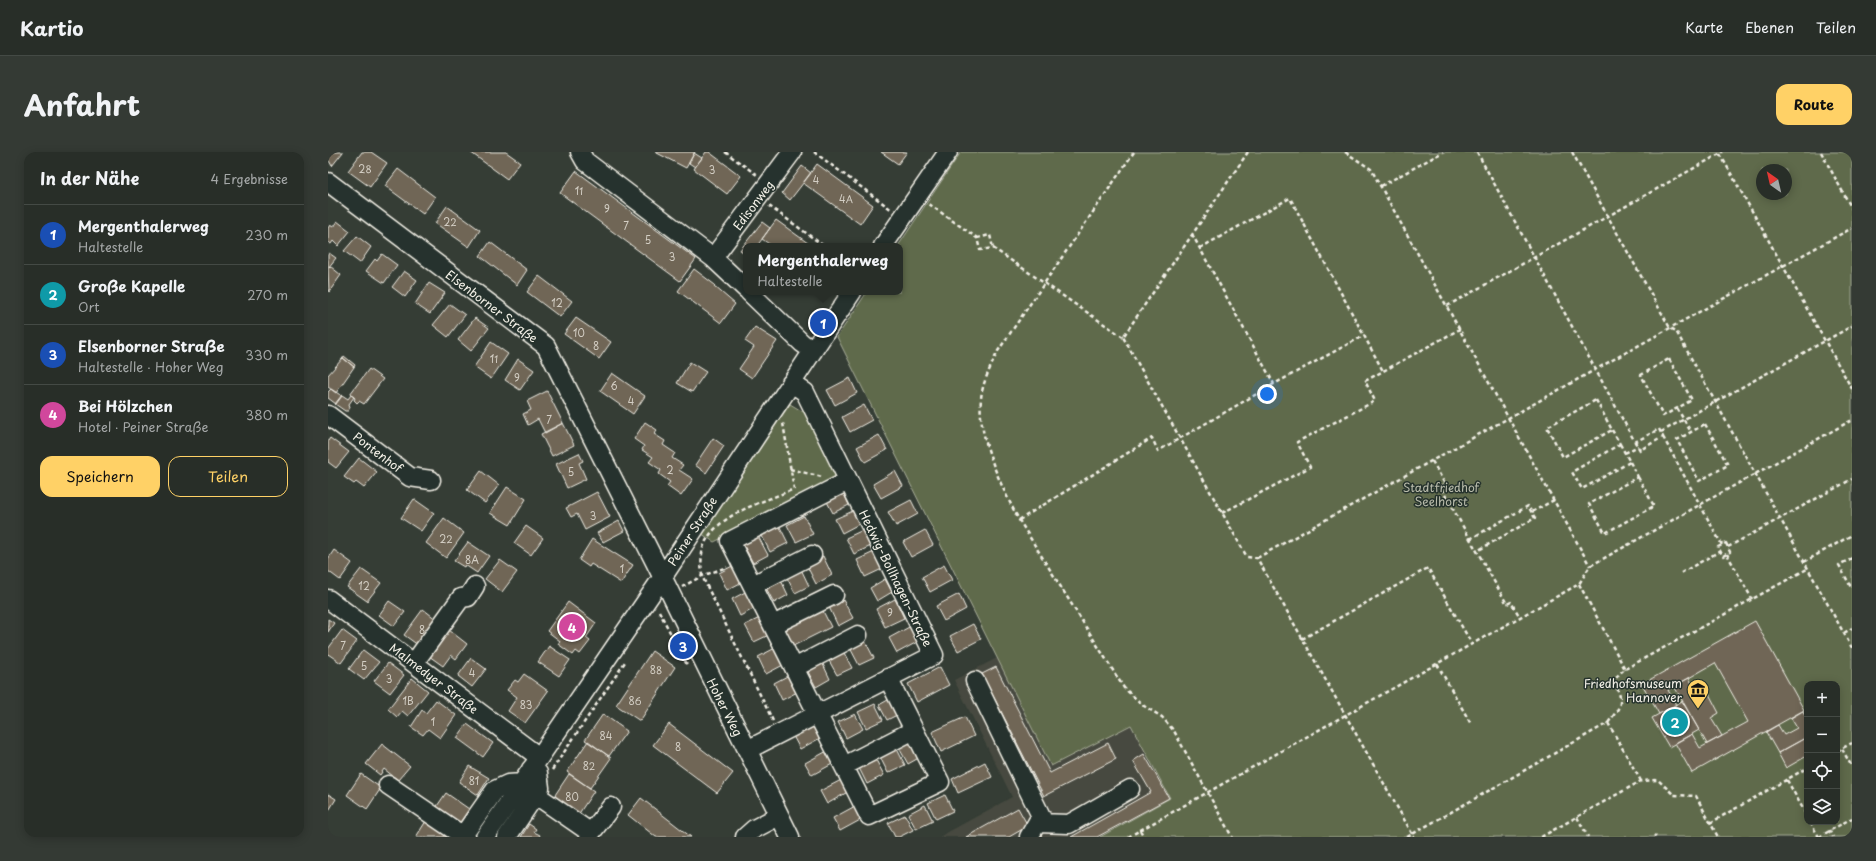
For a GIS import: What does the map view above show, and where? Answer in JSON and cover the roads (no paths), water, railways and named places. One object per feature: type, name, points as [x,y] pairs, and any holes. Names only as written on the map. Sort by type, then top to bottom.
[{"type":"street","points":[[580,152],[585,161],[713,258],[743,286]]},
{"type":"street","name":"Edisonweg","points":[[713,258],[792,152]]},
{"type":"street","points":[[886,243],[948,152]]},
{"type":"street","name":"Elsenborner Straße","points":[[328,182],[546,346],[662,578]]},
{"type":"street","points":[[752,295],[812,351]]},
{"type":"street","name":"Peiner Straße","points":[[485,837],[662,578],[790,383],[850,295]]},
{"type":"street","name":"Hedwig-Bollhagen-Straße","points":[[747,750],[934,655],[841,485],[805,392],[790,383]]},
{"type":"street","name":"Pontenhof","points":[[328,415],[410,476],[431,480]]},
{"type":"street","points":[[841,485],[730,541],[869,816],[940,782],[888,678]]},
{"type":"street","points":[[753,585],[812,555]]},
{"type":"street","name":"Hoher Weg","points":[[662,578],[790,837]]},
{"type":"street","points":[[414,663],[461,598],[468,597],[475,586]]},
{"type":"street","points":[[773,625],[834,595]]},
{"type":"street","name":"Malmedyer Straße","points":[[328,599],[414,663],[531,770]]},
{"type":"street","points":[[794,668],[858,635]]},
{"type":"street","points":[[975,681],[1041,816],[1043,830],[1069,824],[1130,789]]},
{"type":"street","points":[[844,766],[914,730]]},
{"type":"street","points":[[388,786],[463,837],[495,790],[531,770],[538,773],[540,788],[507,837]]},
{"type":"street","points":[[533,799],[591,833],[611,807]]},
{"type":"street","points":[[533,799],[581,837]]},
{"type":"street","points":[[745,837],[754,829],[779,816]]},
{"type":"place","name":"Mergenthalerweg","points":[[823,323]]},
{"type":"place","name":"Bei Hölzchen","points":[[572,627]]},
{"type":"place","name":"Elsenborner Straße","points":[[683,646]]},
{"type":"place","name":"Friedhofsmuseum Hannover","points":[[1698,710]]},
{"type":"place","name":"Große Kapelle","points":[[1675,722]]},
{"type":"park label","name":"Stadtfriedhof Seelhorst","points":[[1441,494]]}]
